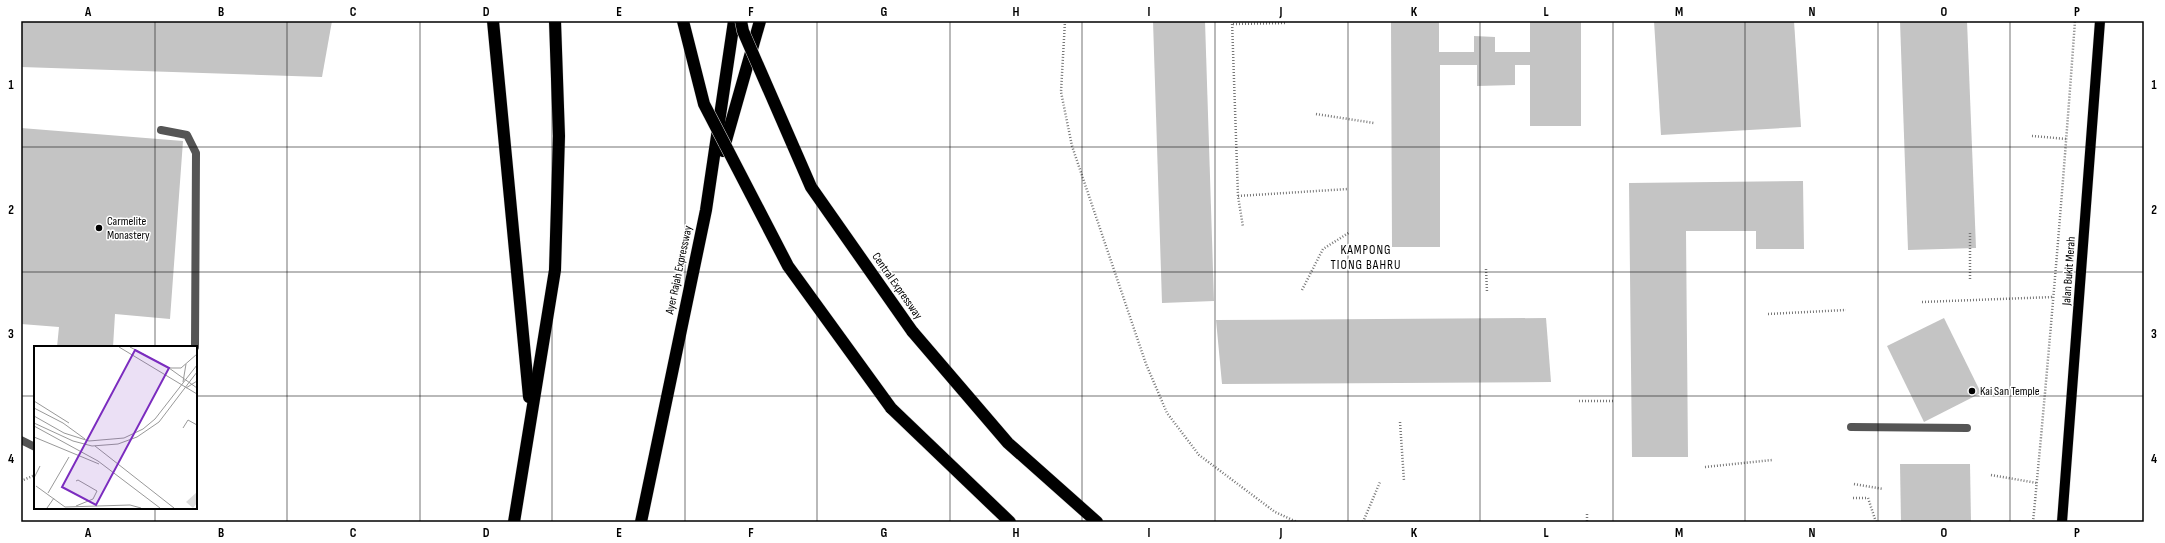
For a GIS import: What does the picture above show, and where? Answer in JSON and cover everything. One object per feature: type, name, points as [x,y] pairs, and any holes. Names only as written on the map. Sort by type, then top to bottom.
[{"type":"highway","points":[[493,21],[531,414]]},
{"type":"highway","points":[[514,522],[555,270],[559,136],[555,21]]},
{"type":"highway","points":[[683,21],[704,104],[788,266],[891,408],[1010,522]]},
{"type":"highway","name":"Ayer Rajah Expressway","points":[[640,522],[706,210],[734,21]]},
{"type":"highway","name":"Central Expressway","points":[[741,21],[743,31],[811,187],[912,332],[1008,443],[1096,522]]},
{"type":"highway","points":[[706,210],[760,21]]},
{"type":"main road","name":"Jalan Bukit Merah","points":[[2062,522],[2100,21]]},
{"type":"lane","points":[[161,130],[187,135],[196,154],[195,346]]},
{"type":"lane","points":[[1851,427],[1967,428]]},
{"type":"lane","points":[[21,440],[34,446]]},
{"type":"path","points":[[1065,21],[1061,92],[1072,146],[1146,364],[1167,413],[1199,455],[1276,512],[1297,522]]},
{"type":"path","points":[[2034,522],[2067,139],[2075,21]]},
{"type":"path","points":[[1243,227],[1238,196],[1233,22],[1287,23]]},
{"type":"path","points":[[1316,114],[1374,123]]},
{"type":"path","points":[[2032,136],[2067,139]]},
{"type":"path","points":[[1238,196],[1348,189]]},
{"type":"path","points":[[1302,290],[1323,249],[1350,232]]},
{"type":"path","points":[[1970,233],[1970,280]]},
{"type":"path","points":[[1486,269],[1487,292]]},
{"type":"path","points":[[1922,302],[2053,297]]},
{"type":"path","points":[[1768,314],[1846,310]]},
{"type":"path","points":[[1579,401],[1615,401]]},
{"type":"path","points":[[1400,422],[1404,482]]},
{"type":"path","points":[[1704,467],[1772,460]]},
{"type":"path","points":[[21,481],[34,475]]},
{"type":"path","points":[[1991,475],[2037,483]]},
{"type":"path","points":[[1363,522],[1380,482]]},
{"type":"path","points":[[1854,484],[1883,489]]},
{"type":"path","points":[[1853,498],[1868,498],[1876,522]]},
{"type":"path","points":[[1587,514],[1587,522]]},
{"type":"building","points":[[21,21],[332,21],[322,77],[21,67]]},
{"type":"building","points":[[1153,21],[1205,21],[1214,301],[1162,303]]},
{"type":"building","points":[[1391,21],[1439,21],[1439,52],[1474,52],[1474,36],[1495,37],[1495,52],[1530,52],[1530,21],[1581,21],[1581,126],[1530,126],[1530,65],[1515,65],[1515,85],[1477,86],[1477,65],[1440,65],[1440,247],[1392,247]]},
{"type":"building","points":[[1654,21],[1794,21],[1801,127],[1661,135]]},
{"type":"building","points":[[1900,21],[1967,21],[1976,248],[1908,250]]},
{"type":"building","name":"Carmelite Monastery","points":[[21,128],[183,141],[170,319],[115,314],[113,346],[57,346],[59,327],[21,324]]},
{"type":"building","points":[[1803,181],[1804,249],[1756,249],[1756,231],[1686,231],[1688,457],[1632,457],[1629,183]]},
{"type":"building","points":[[1546,318],[1551,382],[1222,384],[1216,320]]},
{"type":"building","points":[[1944,318],[1981,393],[1924,422],[1887,346]]},
{"type":"building","points":[[1900,464],[1970,464],[1971,522],[1901,522]]},
{"type":"place","name":"Carmelite Monastery","points":[[99,228]]},
{"type":"place","name":"Kai San Temple","points":[[1972,391]]},
{"type":"district","name":"KAMPONG TIONG BAHRU","points":[[1366,258]]}]
